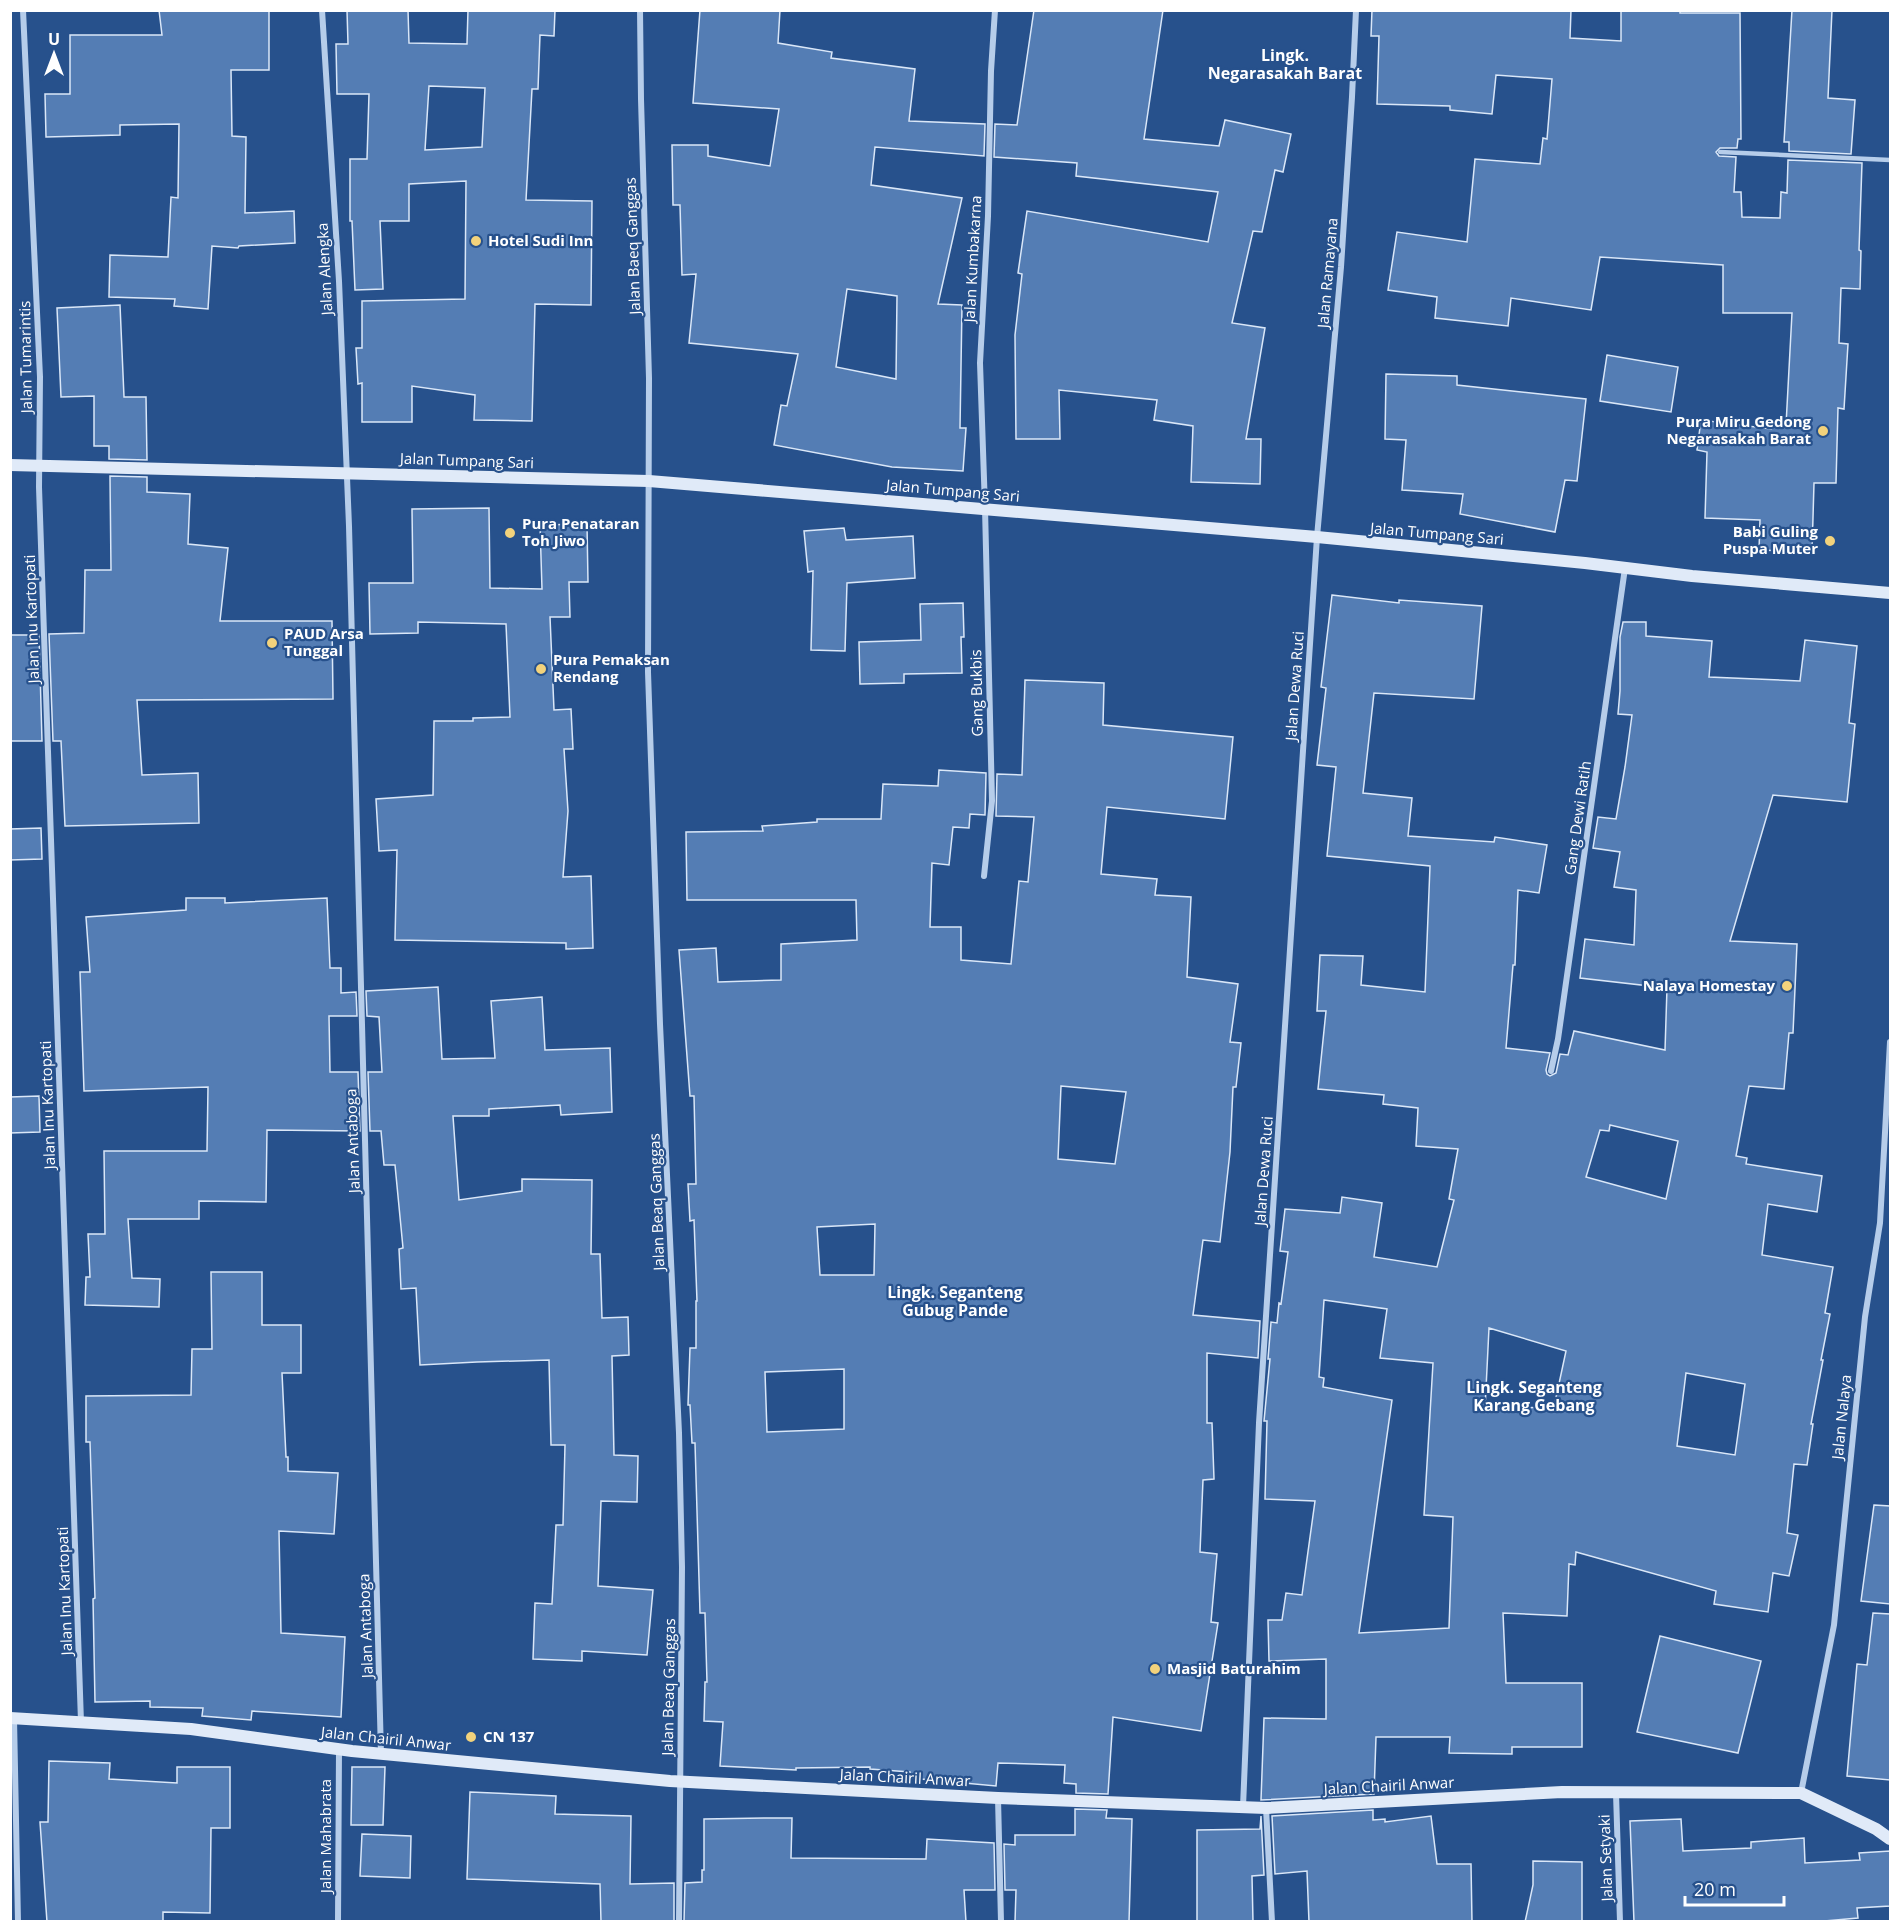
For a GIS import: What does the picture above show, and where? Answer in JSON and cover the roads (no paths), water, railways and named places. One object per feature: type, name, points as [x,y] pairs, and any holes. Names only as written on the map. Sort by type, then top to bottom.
[{"type":"street","name":"Jalan Tumarintis","points":[[23,10],[40,377],[39,487]]},
{"type":"street","name":"Jalan Alengka","points":[[322,10],[339,281],[349,526]]},
{"type":"street","name":"Jalan Baeq Ganggas","points":[[640,10],[649,378],[649,481]]},
{"type":"street","name":"Jalan Kumbakarna","points":[[985,508],[980,363],[988,216],[994,10]]},
{"type":"street","name":"Jalan Ramayana","points":[[1317,537],[1341,267],[1356,10]]},
{"type":"street","name":"Jalan Tumpang Sari","points":[[10,465],[649,481],[1317,537],[1692,576],[1890,593]]},
{"type":"street","name":"Jalan Beaq Ganggas","points":[[649,481],[648,672],[660,1024],[680,1444],[682,1567],[678,1922]]},
{"type":"street","name":"Jalan Inu Kartopati","points":[[39,487],[81,1722]]},
{"type":"street","name":"Gang Bukbis","points":[[984,876],[992,801],[985,508]]},
{"type":"street","name":"Jalan Antaboga","points":[[349,526],[381,1754]]},
{"type":"street","name":"Jalan Dewa Ruci","points":[[1243,1807],[1259,1423],[1317,537]]},
{"type":"street","name":"Gang Dewi Ratih","points":[[1551,1071],[1558,1039],[1625,568]]},
{"type":"street","name":"Jalan Nalaya","points":[[1801,1793],[1834,1625],[1864,1328],[1880,1223],[1890,1042]]},
{"type":"street","name":"Jalan Chairil Anwar","points":[[12,1718],[190,1729],[339,1750],[680,1782],[998,1798],[1266,1808],[1562,1792],[1801,1793]]},
{"type":"street","points":[[12,1718],[18,1922]]},
{"type":"street","name":"Jalan Mahabrata","points":[[338,1922],[339,1750]]},
{"type":"street","name":"Jalan Setyaki","points":[[1616,1793],[1620,1922]]},
{"type":"street","points":[[1801,1793],[1876,1829],[1890,1839]]},
{"type":"street","points":[[998,1798],[1001,1922]]},
{"type":"street","points":[[1266,1808],[1272,1922]]},
{"type":"street","points":[[1876,1829],[1890,1830]]},
{"type":"lane","points":[[1720,152],[1890,160]]},
{"type":"place","name":"Hotel Sudi Inn","points":[[476,241]]},
{"type":"place","name":"Pura Miru Gedong Negarasakah Barat","points":[[1823,431]]},
{"type":"place","name":"Pura Penataran Toh Jiwo","points":[[510,533]]},
{"type":"place","name":"Babi Guling Puspa Muter","points":[[1830,541]]},
{"type":"place","name":"PAUD Arsa Tunggal","points":[[272,643]]},
{"type":"place","name":"Pura Pemaksan Rendang","points":[[541,669]]},
{"type":"place","name":"Nalaya Homestay","points":[[1787,986]]},
{"type":"place","name":"Masjid Baturahim","points":[[1155,1669]]},
{"type":"place","name":"CN 137","points":[[471,1737]]},
{"type":"district","name":"Lingk. Negarasakah Barat","points":[[1285,64]]},
{"type":"district","name":"Lingk. Seganteng Gubug Pande","points":[[955,1301]]},
{"type":"district","name":"Lingk. Seganteng Karang Gebang","points":[[1534,1396]]}]
